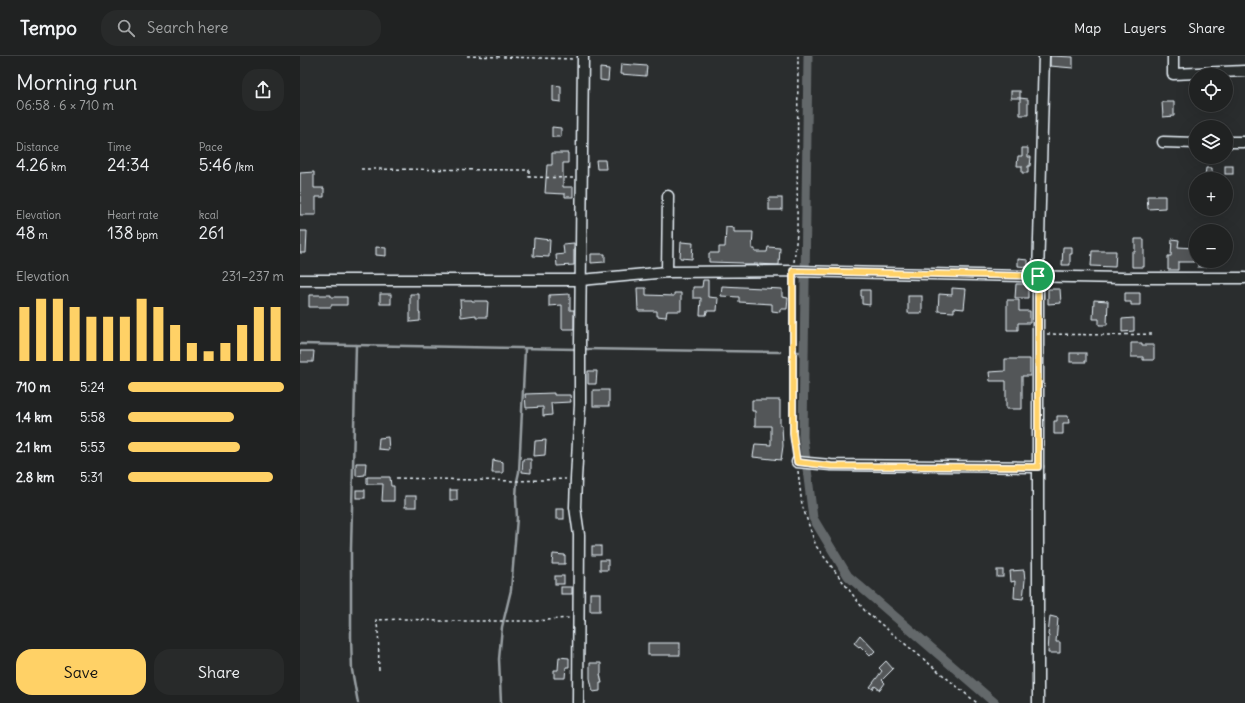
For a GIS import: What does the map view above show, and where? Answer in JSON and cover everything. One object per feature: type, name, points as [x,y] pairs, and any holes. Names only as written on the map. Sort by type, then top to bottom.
[{"type":"street","points":[[1038,703],[1038,276],[1044,56]]},
{"type":"street","points":[[1173,56],[1173,74],[1245,71]]},
{"type":"street","points":[[578,703],[579,534],[575,507],[580,405],[583,58]]},
{"type":"street","points":[[1163,142],[1189,143]]},
{"type":"street","points":[[1233,142],[1245,142]]},
{"type":"street","points":[[667,272],[668,196]]},
{"type":"street","points":[[300,280],[581,280],[667,272],[793,271],[1038,276],[1245,278]]},
{"type":"street","points":[[797,462],[831,466],[1038,467]]},
{"type":"path","points":[[467,56],[583,58]]},
{"type":"path","points":[[798,56],[797,233],[793,271],[793,434],[802,505],[816,546],[865,611],[977,703]]},
{"type":"path","points":[[361,169],[529,170],[529,177],[582,178]]},
{"type":"path","points":[[1038,334],[1152,334]]},
{"type":"path","points":[[396,478],[517,481],[576,479]]},
{"type":"path","points":[[379,670],[379,633],[376,620],[536,621],[579,616]]},
{"type":"building","points":[[1050,56],[1073,57],[1073,68],[1050,66]]},
{"type":"building","points":[[621,64],[647,66],[646,76],[620,74]]},
{"type":"building","points":[[600,68],[609,69],[608,81],[600,80]]},
{"type":"building","points":[[553,85],[561,86],[561,102],[553,101]]},
{"type":"building","points":[[1011,91],[1020,91],[1020,98],[1011,98]]},
{"type":"building","points":[[1020,98],[1028,99],[1028,115],[1020,115]]},
{"type":"building","points":[[1162,102],[1174,102],[1174,116],[1163,117]]},
{"type":"building","points":[[552,127],[561,128],[561,137],[552,137]]},
{"type":"building","points":[[1022,148],[1028,148],[1028,157],[1031,157],[1030,166],[1028,166],[1028,173],[1022,173],[1022,166],[1017,166],[1018,156],[1022,156]]},
{"type":"building","points":[[552,153],[568,153],[568,163],[563,163],[563,187],[573,187],[573,197],[565,197],[565,194],[545,193],[547,165],[552,165]]},
{"type":"building","points":[[596,160],[605,160],[606,169],[597,169]]},
{"type":"building","points":[[1225,166],[1233,166],[1233,172],[1225,172]]},
{"type":"building","points":[[1206,168],[1212,168],[1212,172],[1206,172]]},
{"type":"building","points":[[314,172],[314,188],[324,188],[324,197],[316,197],[316,215],[300,215],[300,173]]},
{"type":"building","points":[[1147,196],[1165,196],[1165,208],[1148,209]]},
{"type":"building","points":[[769,198],[782,198],[782,210],[769,210]]},
{"type":"building","points":[[726,227],[734,228],[734,232],[753,232],[752,249],[755,249],[755,252],[767,252],[768,247],[780,248],[779,265],[744,265],[743,263],[709,262],[709,253],[719,253],[719,247],[725,247]]},
{"type":"building","points":[[300,231],[307,231],[306,253],[300,253]]},
{"type":"building","points":[[534,238],[550,240],[549,257],[533,256]]},
{"type":"building","points":[[1135,239],[1144,239],[1144,267],[1132,267],[1132,252],[1135,252]]},
{"type":"building","points":[[1172,239],[1179,240],[1178,247],[1189,248],[1189,262],[1178,262],[1178,270],[1168,270],[1168,256],[1171,256]]},
{"type":"building","points":[[681,242],[693,243],[692,259],[680,258]]},
{"type":"building","points":[[574,243],[574,265],[557,266],[556,255],[564,254],[563,244]]},
{"type":"building","points":[[376,247],[386,248],[386,256],[376,255]]},
{"type":"building","points":[[1063,247],[1072,247],[1072,254],[1070,254],[1070,265],[1062,265]]},
{"type":"building","points":[[1092,251],[1116,251],[1115,267],[1091,266]]},
{"type":"building","points":[[591,254],[605,254],[605,262],[591,263]]},
{"type":"building","points":[[1018,259],[1028,260],[1028,267],[1018,266]]},
{"type":"building","points":[[703,280],[708,280],[708,297],[718,298],[717,311],[707,311],[706,315],[700,315],[701,298],[693,298],[693,287],[702,287]]},
{"type":"building","points":[[1016,284],[1028,284],[1028,298],[1015,298]]},
{"type":"building","points":[[722,286],[782,289],[782,297],[788,298],[787,309],[780,309],[780,312],[772,311],[772,304],[739,302],[739,297],[721,296]]},
{"type":"building","points":[[637,288],[646,288],[646,295],[674,296],[674,293],[681,293],[681,311],[667,311],[666,317],[657,316],[657,311],[638,311]]},
{"type":"building","points":[[952,288],[966,289],[964,309],[954,308],[954,312],[938,311],[939,294],[952,295]]},
{"type":"building","points":[[1048,289],[1060,289],[1061,303],[1048,304]]},
{"type":"building","points":[[861,290],[870,290],[870,305],[862,304]]},
{"type":"building","points":[[1125,293],[1140,293],[1140,305],[1131,305],[1131,302],[1125,302]]},
{"type":"building","points":[[380,294],[391,294],[391,304],[380,304]]},
{"type":"building","points":[[410,294],[419,294],[420,321],[410,322]]},
{"type":"building","points":[[570,294],[570,310],[574,310],[574,329],[562,329],[562,305],[549,306],[549,295]]},
{"type":"building","points":[[309,295],[347,297],[347,305],[309,307]]},
{"type":"building","points":[[908,296],[922,296],[922,313],[908,313]]},
{"type":"building","points":[[460,300],[488,301],[487,317],[476,317],[476,315],[461,317]]},
{"type":"building","points":[[1007,300],[1019,300],[1019,311],[1030,311],[1030,323],[1018,323],[1018,330],[1007,330]]},
{"type":"building","points":[[1094,300],[1108,301],[1107,325],[1099,325],[1099,319],[1093,319]]},
{"type":"building","points":[[1134,318],[1134,331],[1122,332],[1122,319]]},
{"type":"building","points":[[1131,343],[1154,345],[1154,360],[1143,360],[1143,357],[1131,357]]},
{"type":"building","points":[[300,351],[314,351],[313,362],[300,362]]},
{"type":"building","points":[[1070,353],[1086,353],[1086,362],[1070,362]]},
{"type":"building","points":[[1005,359],[1030,359],[1030,376],[1022,376],[1022,409],[1006,409],[1006,381],[990,381],[989,372],[1005,371]]},
{"type":"building","points":[[588,371],[597,371],[596,384],[588,384]]},
{"type":"building","points":[[593,390],[609,390],[609,406],[593,406]]},
{"type":"building","points":[[554,393],[554,395],[570,395],[571,402],[551,403],[552,415],[543,416],[543,407],[526,408],[525,394]]},
{"type":"building","points":[[752,400],[780,400],[780,425],[782,425],[783,446],[781,460],[753,457],[755,444],[771,445],[771,426],[755,426],[755,411],[752,411]]},
{"type":"building","points":[[1057,416],[1068,416],[1069,423],[1063,423],[1063,434],[1054,434],[1054,421],[1057,421]]},
{"type":"building","points":[[388,437],[389,450],[378,449],[379,438]]},
{"type":"building","points":[[546,440],[545,455],[534,456],[535,441]]},
{"type":"building","points":[[523,459],[531,459],[531,473],[522,472]]},
{"type":"building","points":[[493,460],[503,462],[503,473],[492,473]]},
{"type":"building","points":[[356,463],[366,463],[365,475],[356,476]]},
{"type":"building","points":[[367,477],[390,477],[391,486],[394,486],[394,501],[382,501],[383,484],[367,484]]},
{"type":"building","points":[[356,490],[365,490],[365,498],[356,498]]},
{"type":"building","points":[[450,490],[457,490],[457,500],[450,500]]},
{"type":"building","points":[[405,496],[416,496],[416,507],[405,507]]},
{"type":"building","points":[[556,509],[564,509],[564,519],[556,519]]},
{"type":"building","points":[[592,546],[601,546],[601,555],[592,555]]},
{"type":"building","points":[[553,554],[565,555],[565,564],[552,564]]},
{"type":"building","points":[[600,560],[608,560],[608,570],[600,570]]},
{"type":"building","points":[[997,570],[1003,570],[1003,577],[997,577]]},
{"type":"building","points":[[1024,570],[1025,580],[1023,599],[1014,598],[1015,581],[1011,582],[1010,571]]},
{"type":"building","points":[[555,576],[564,576],[564,584],[555,584]]},
{"type":"building","points":[[561,587],[572,587],[572,594],[561,594]]},
{"type":"building","points":[[590,593],[600,593],[600,611],[590,611]]},
{"type":"building","points":[[1050,616],[1058,618],[1056,642],[1060,642],[1060,653],[1048,653]]},
{"type":"building","points":[[860,635],[875,651],[870,656],[860,646],[859,647],[854,643]]},
{"type":"building","points":[[648,643],[680,643],[680,655],[648,655]]},
{"type":"building","points":[[559,657],[569,658],[569,667],[566,667],[565,678],[554,678],[554,670],[558,670]]},
{"type":"building","points":[[886,661],[893,669],[882,680],[885,683],[880,690],[875,686],[873,689],[870,687],[882,671],[879,668]]},
{"type":"building","points":[[590,663],[601,663],[600,674],[602,683],[600,683],[600,691],[593,692],[590,678]]},
{"type":"waterway","points":[[808,56],[803,437],[813,518],[848,576],[995,703]]},
{"type":"waterway","points":[[300,344],[577,349]]},
{"type":"waterway","points":[[356,345],[351,549],[351,637],[352,670],[358,703]]},
{"type":"waterway","points":[[501,703],[499,659],[502,627],[511,590],[517,518],[516,498],[519,472],[525,349]]},
{"type":"waterway","points":[[582,349],[780,352]]},
{"type":"waterway","points":[[796,352],[804,352]]},
{"type":"route","points":[[793,271],[1038,276],[1038,467],[831,466],[797,462],[793,434],[793,271]]}]
